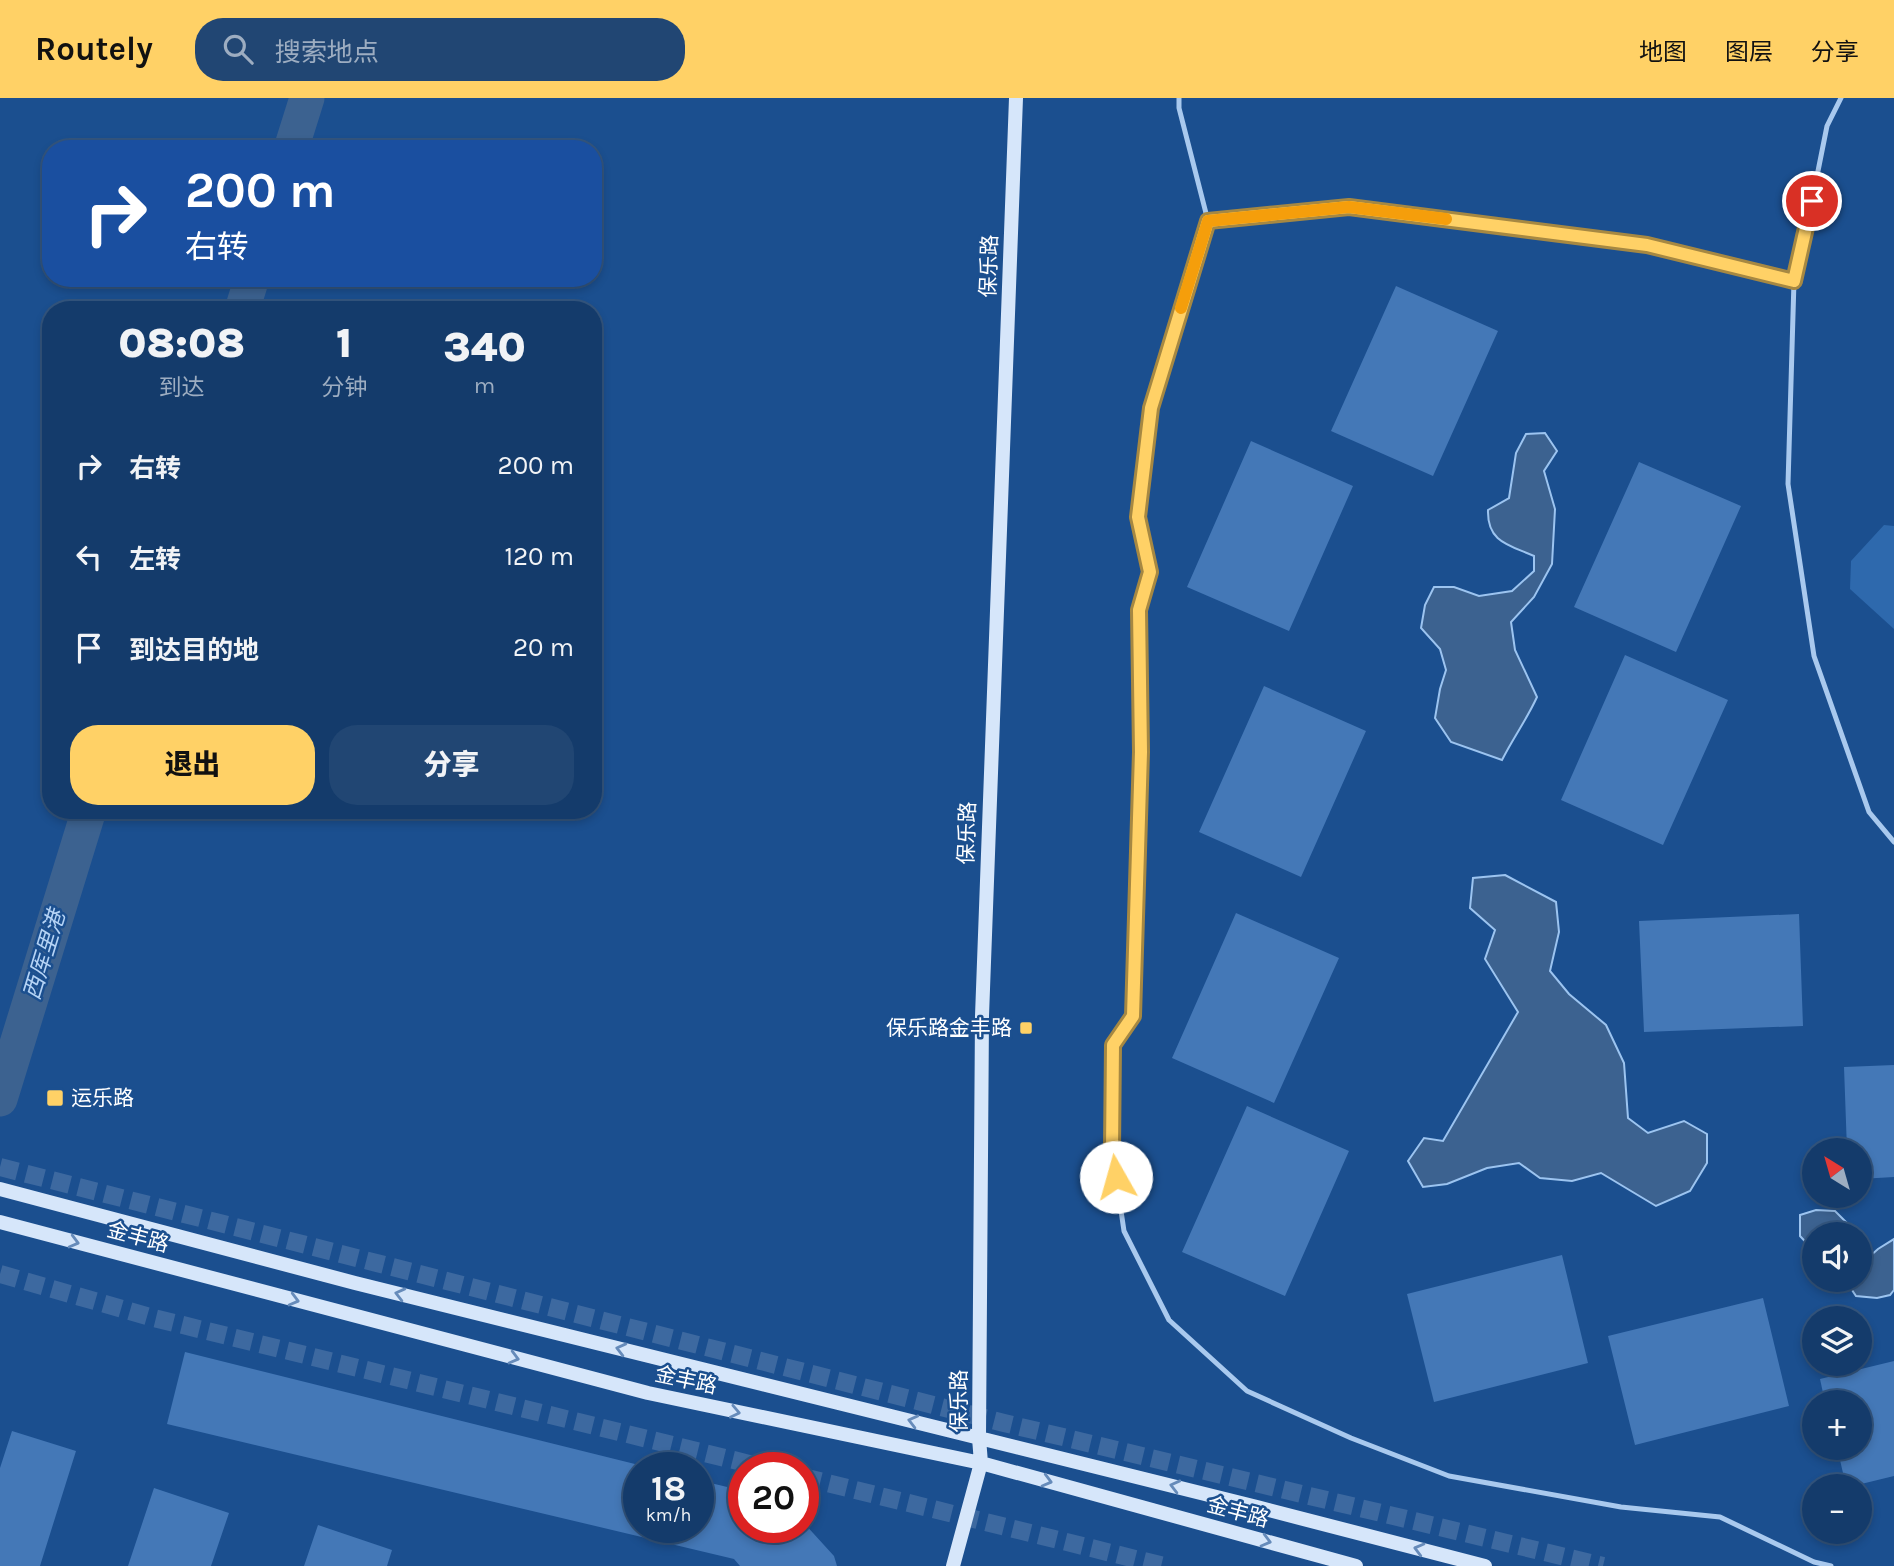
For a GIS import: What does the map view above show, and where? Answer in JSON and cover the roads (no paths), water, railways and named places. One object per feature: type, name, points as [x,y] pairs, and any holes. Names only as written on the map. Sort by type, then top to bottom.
[{"type":"main road","name":"保乐路","points":[[953,1566],[981,1462],[982,1003],[1016,98]]},
{"type":"main road","name":"金丰路","points":[[0,1189],[355,1283],[1485,1566]]},
{"type":"main road","name":"金丰路","points":[[4,1223],[648,1394],[981,1462],[1356,1566]]},
{"type":"lane","points":[[1179,98],[1179,108],[1208,221],[1151,408],[1138,517],[1150,572],[1139,610],[1141,752],[1133,1016],[1113,1045],[1112,1066],[1112,1150],[1124,1231],[1170,1320],[1247,1391],[1351,1438],[1449,1476],[1621,1507],[1720,1517],[1814,1562],[1830,1566]]},
{"type":"lane","points":[[1841,98],[1827,125],[1794,281],[1788,484],[1814,656],[1869,812],[1894,842]]},
{"type":"lane","points":[[1208,221],[1349,207],[1647,245],[1794,281]]},
{"type":"waterway","name":"西厍里港","points":[[294,140],[307,98]]},
{"type":"waterway","name":"西厍里港","points":[[245,301],[249,287]]},
{"type":"waterway","name":"西厍里港","points":[[0,1099],[86,819]]},
{"type":"tunnel","points":[[0,1167],[1004,1423],[1603,1566]]},
{"type":"tunnel","points":[[0,1274],[154,1318],[728,1459]]},
{"type":"tunnel","points":[[819,1481],[1164,1566]]},
{"type":"place","name":"保乐路金丰路","points":[[1026,1028]]},
{"type":"place","name":"运乐路","points":[[55,1098]]}]
